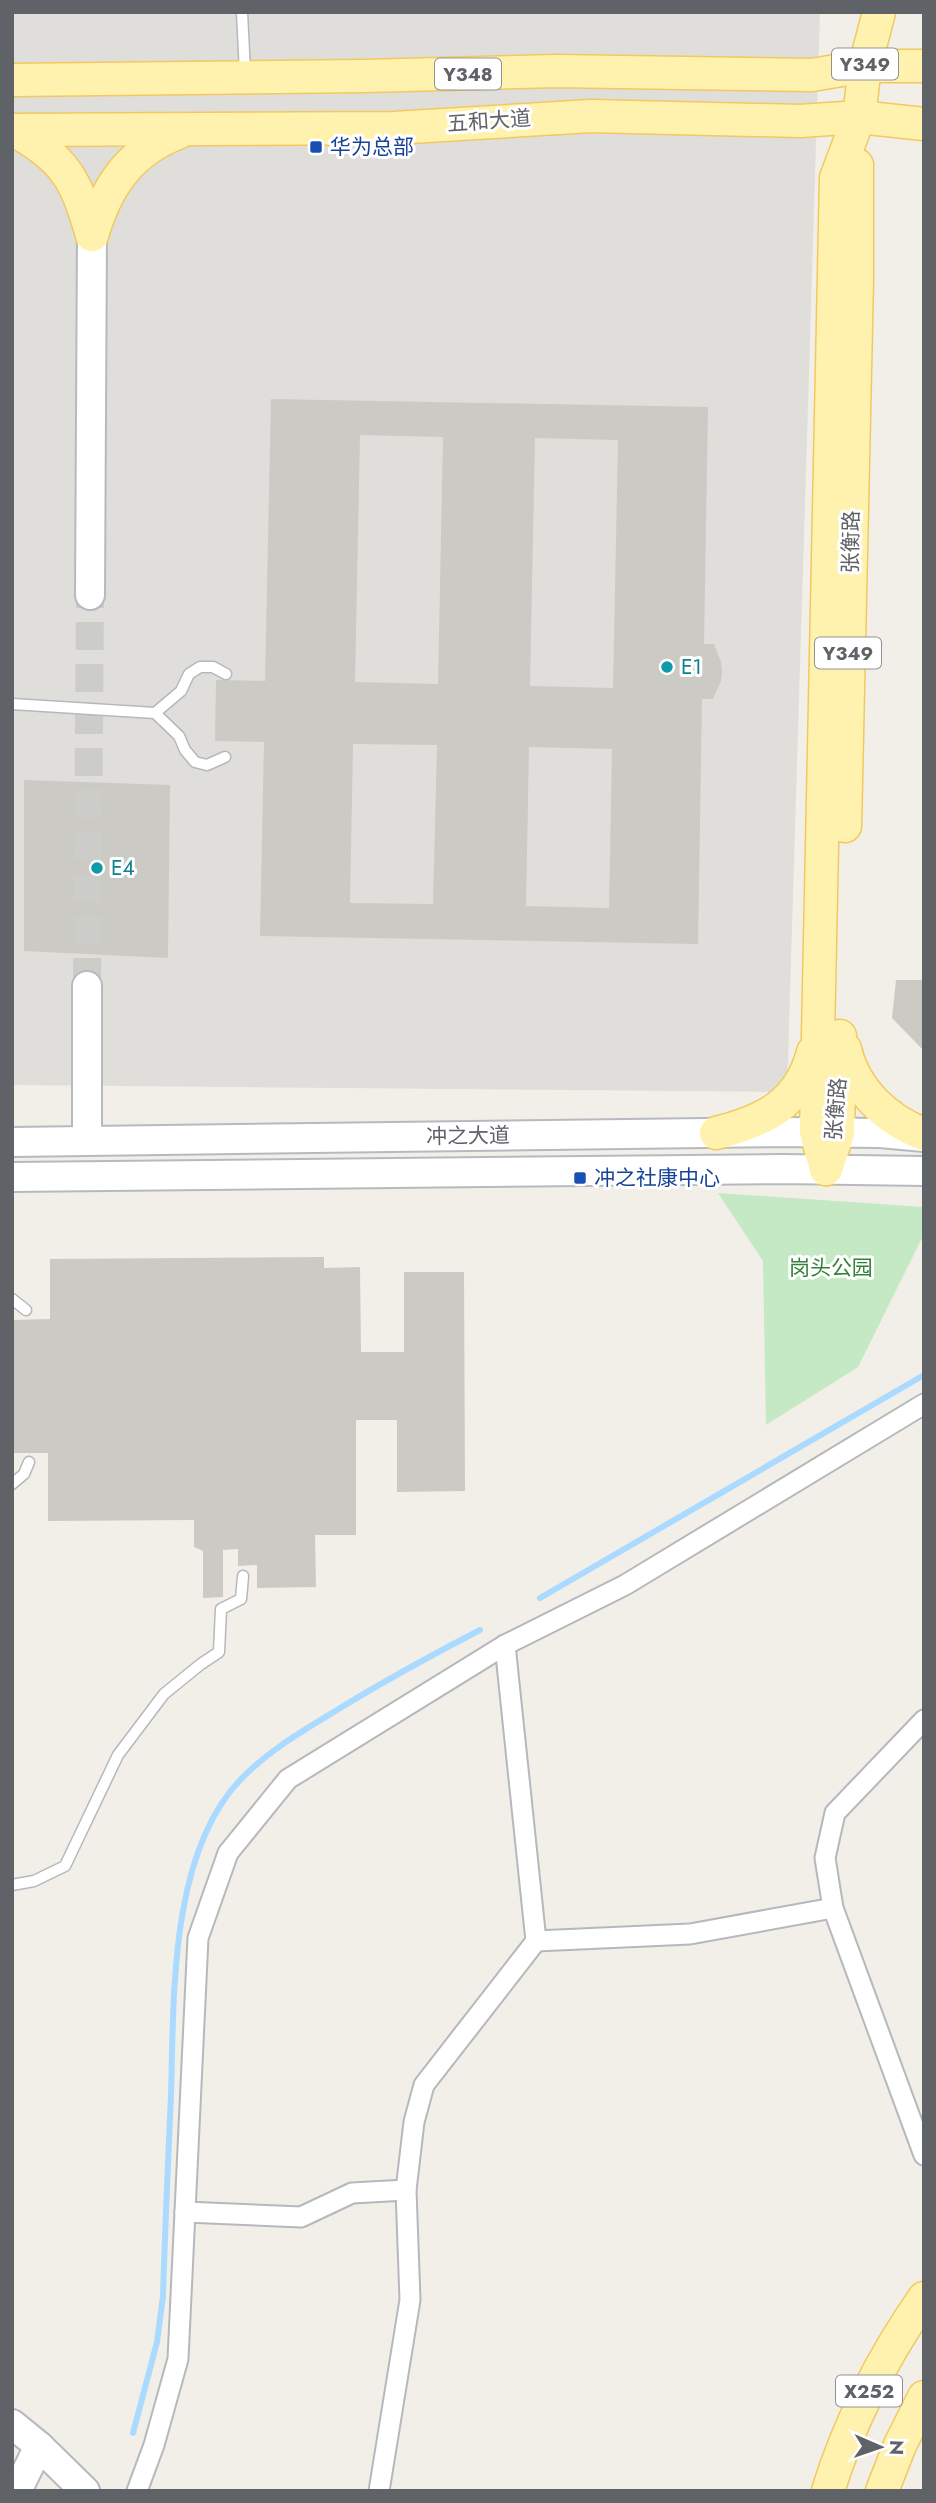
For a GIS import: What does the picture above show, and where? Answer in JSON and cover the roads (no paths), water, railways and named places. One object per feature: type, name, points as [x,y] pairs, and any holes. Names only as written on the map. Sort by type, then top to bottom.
[{"type":"main road","name":"张衡路","points":[[826,1169],[857,279],[856,126],[865,66],[879,12]]},
{"type":"main road","name":"Y348","points":[[12,80],[556,71],[813,75],[865,66],[924,66]]},
{"type":"main road","name":"五和大道","points":[[13,130],[394,128],[591,116],[800,121],[856,126],[924,124]]},
{"type":"main road","points":[[90,595],[92,235],[100,207],[113,185],[134,159],[158,141],[187,129]]},
{"type":"main road","points":[[13,130],[40,146],[60,163],[74,183],[92,235]]},
{"type":"main road","points":[[87,986],[87,1141]]},
{"type":"main road","points":[[716,1133],[766,1116],[787,1101],[803,1080],[811,1057],[829,1026]]},
{"type":"main road","points":[[829,1026],[860,1086],[876,1105],[895,1120],[924,1135]]},
{"type":"main road","name":"冲之大道","points":[[12,1142],[716,1133],[924,1135]]},
{"type":"main road","name":"冲之大道","points":[[12,1177],[826,1169],[924,1171]]},
{"type":"main road","name":"X252","points":[[828,2491],[864,2401],[924,2298]]},
{"type":"main road","name":"X252","points":[[881,2491],[924,2397]]},
{"type":"main road","points":[[12,2424],[40,2446],[85,2491]]},
{"type":"main road","points":[[12,2432],[40,2446]]},
{"type":"main road","points":[[18,2491],[40,2446]]},
{"type":"street","points":[[137,2491],[178,2359],[198,1938],[228,1853],[288,1779],[505,1645],[625,1585],[924,1404]]},
{"type":"street","points":[[379,2491],[410,2300],[405,2190],[414,2122],[424,2085],[536,1941],[505,1645]]},
{"type":"street","points":[[924,1720],[835,1813],[825,1858],[833,1908],[924,2155]]},
{"type":"street","points":[[536,1941],[690,1934],[833,1908]]},
{"type":"street","points":[[185,2212],[301,2217],[352,2193],[405,2190]]},
{"type":"lane","points":[[242,12],[245,77]]},
{"type":"lane","points":[[155,713],[181,691],[189,674],[200,667],[213,667],[226,674]]},
{"type":"lane","points":[[12,704],[155,713],[179,736],[184,750],[195,762],[207,765],[225,757]]},
{"type":"lane","points":[[12,1299],[26,1310]]},
{"type":"lane","points":[[12,1484],[24,1474],[29,1462]]},
{"type":"lane","points":[[12,1885],[34,1881],[65,1867],[118,1755],[164,1694],[219,1653],[221,1609],[241,1599],[243,1576]]},
{"type":"waterway","points":[[540,1598],[924,1375]]},
{"type":"waterway","points":[[133,2433],[157,2342],[163,2296],[176,1971],[188,1884],[201,1844],[219,1808],[243,1777],[276,1749],[408,1668],[480,1630]]},
{"type":"tunnel","points":[[87,986],[90,595]]},
{"type":"place","name":"华为总部","points":[[316,147]]},
{"type":"place","name":"E1","points":[[667,667]]},
{"type":"place","name":"E4","points":[[97,868]]},
{"type":"place","name":"冲之社康中心","points":[[580,1178]]},
{"type":"park label","name":"岗头公园","points":[[831,1268]]}]
